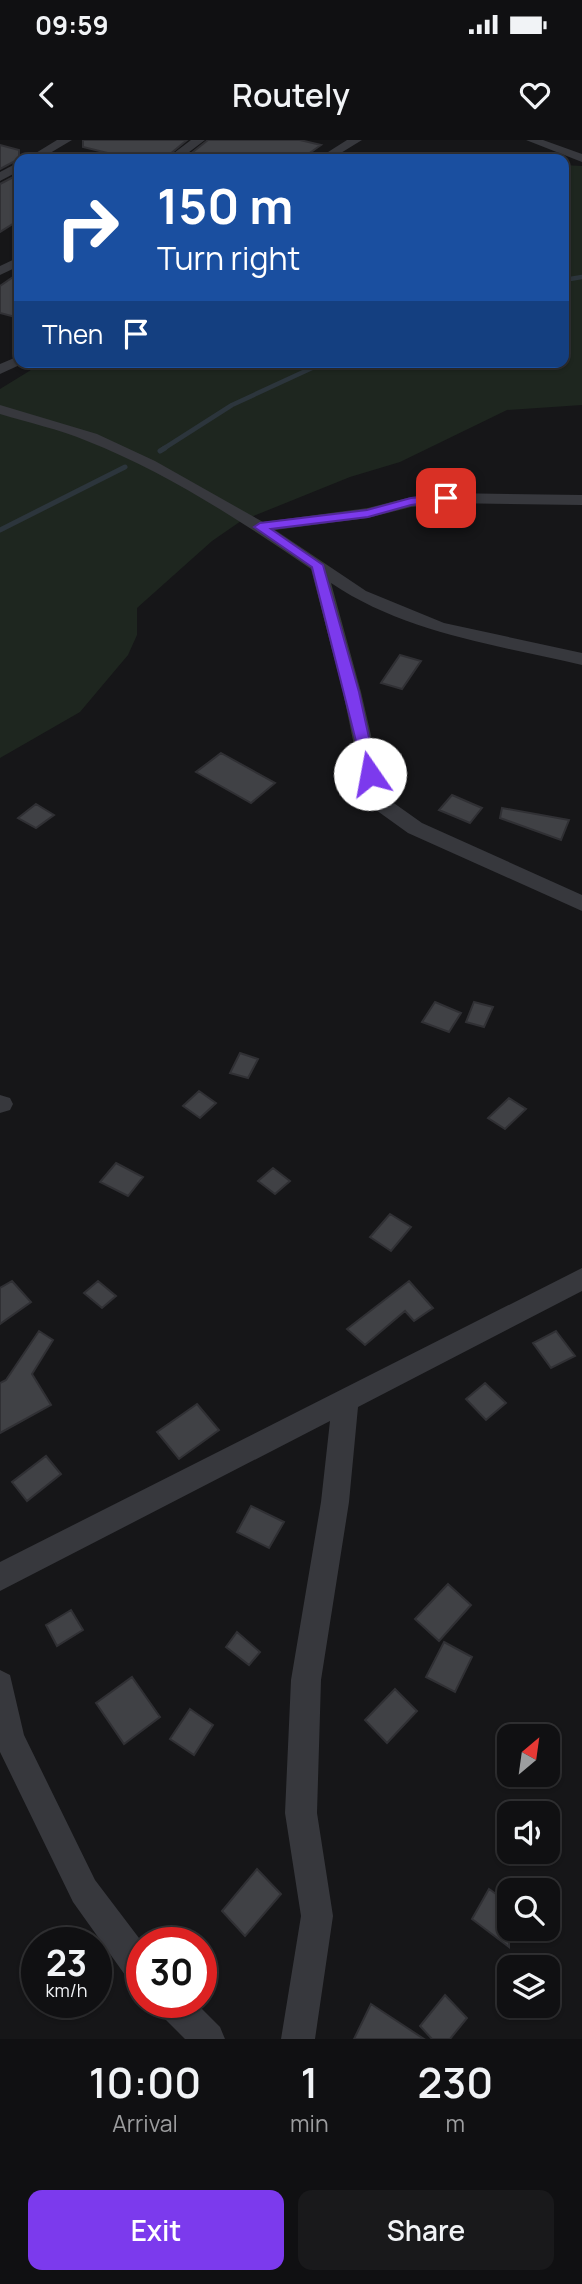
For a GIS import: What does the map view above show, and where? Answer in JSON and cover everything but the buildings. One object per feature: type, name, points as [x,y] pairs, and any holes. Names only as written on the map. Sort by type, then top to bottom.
[{"type":"street","points":[[41,154],[66,140]]},
{"type":"street","points":[[179,154],[200,140]]},
{"type":"street","points":[[332,154],[356,140]]},
{"type":"street","points":[[532,140],[582,158]]},
{"type":"street","points":[[0,409],[92,437],[149,464],[260,527],[360,595],[439,627],[582,659]]},
{"type":"street","points":[[260,527],[368,513],[411,502],[446,498],[582,500]]},
{"type":"street","points":[[318,565],[352,692],[370,774],[383,805],[415,828],[582,904]]},
{"type":"street","points":[[0,1577],[582,1279]]},
{"type":"street","points":[[298,2039],[317,1916],[301,1813],[306,1680],[335,1502],[346,1400]]},
{"type":"street","points":[[0,1685],[9,1738],[84,1891],[126,1948]]},
{"type":"street","points":[[188,2018],[208,2039]]},
{"type":"shaded area","points":[[569,165],[582,166],[582,405],[507,410],[400,462],[350,477],[241,521],[212,541],[137,608],[137,635],[128,655],[80,712],[0,758],[0,389],[34,368],[569,368]]},
{"type":"waterway","points":[[569,279],[582,277]]},
{"type":"waterway","points":[[163,449],[232,405],[312,368]]},
{"type":"waterway","points":[[160,451],[165,448]]},
{"type":"waterway","points":[[0,530],[125,467]]},
{"type":"route","points":[[370,774],[352,692],[318,565],[260,527],[368,513],[411,502],[446,498]]}]
